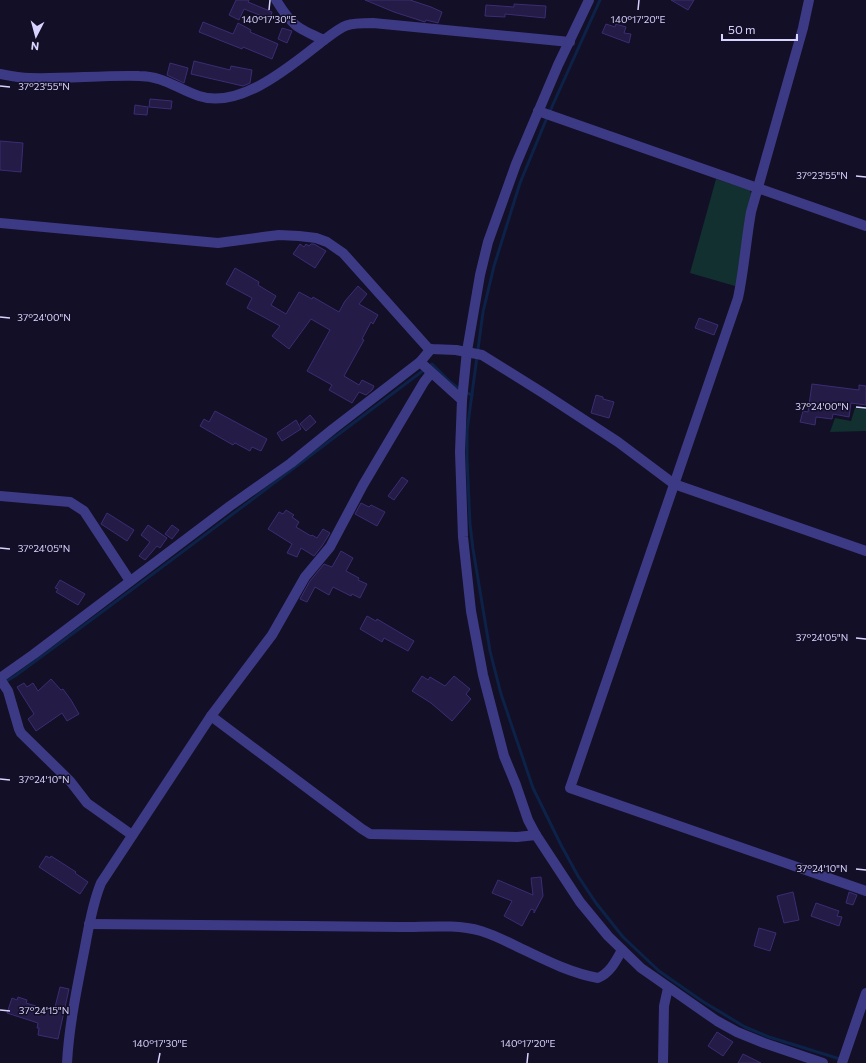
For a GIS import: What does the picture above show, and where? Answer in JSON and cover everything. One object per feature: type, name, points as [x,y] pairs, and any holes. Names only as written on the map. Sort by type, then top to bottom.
[{"type":"street","points":[[276,0],[294,25],[299,29],[324,40]]},
{"type":"street","points":[[589,0],[570,42],[544,114],[516,164],[488,242],[480,275],[474,353],[462,400],[460,452],[463,537],[471,611],[483,675],[504,756],[528,820],[536,835],[580,902],[608,936],[641,968],[717,1021],[764,1044],[823,1063]]},
{"type":"street","points":[[809,0],[803,28],[751,212],[738,298],[570,788],[866,891]]},
{"type":"street","points":[[0,74],[29,78],[141,76],[165,80],[192,94],[209,99],[240,94],[271,80],[336,30],[348,24],[367,23],[570,42]]},
{"type":"street","points":[[544,114],[866,226]]},
{"type":"street","points":[[0,223],[218,243],[279,235],[316,238],[327,242],[343,253],[425,345],[431,349],[474,353],[543,393],[618,442],[674,484],[866,551]]},
{"type":"street","points":[[132,835],[87,803],[70,781],[21,733],[8,691],[0,679],[230,506],[291,463],[333,428],[420,362],[431,349]]},
{"type":"street","points":[[420,362],[462,400]]},
{"type":"street","points":[[67,1063],[71,1021],[89,924],[101,884],[211,716],[272,635],[305,577],[330,547],[363,485],[424,382],[431,373]]},
{"type":"street","points":[[0,496],[70,502],[80,507],[84,510],[130,581]]},
{"type":"street","points":[[211,716],[370,834],[517,838],[536,835]]},
{"type":"street","points":[[89,924],[465,928],[481,931],[553,964],[598,978],[614,965],[622,950]]},
{"type":"street","points":[[663,1063],[664,1006],[668,988]]},
{"type":"street","points":[[842,1063],[866,993]]},
{"type":"green space","points":[[716,179],[750,190],[751,194],[745,219],[738,279],[735,286],[690,273]]},
{"type":"green space","points":[[855,408],[866,409],[866,431],[830,432],[835,418],[851,421]]},
{"type":"building","points":[[236,0],[249,0],[248,2],[272,12],[270,19],[244,9],[239,20],[229,15]]},
{"type":"building","points":[[365,0],[410,0],[442,12],[438,23],[426,20],[425,22],[394,12]]},
{"type":"building","points":[[671,0],[694,0],[688,10]]},
{"type":"building","points":[[514,4],[546,6],[545,18],[505,14],[505,17],[485,16],[486,5],[514,7]]},
{"type":"building","points":[[203,22],[233,34],[238,23],[251,30],[250,32],[278,44],[272,59],[199,32]]},
{"type":"building","points":[[606,24],[615,27],[616,24],[626,27],[624,33],[631,34],[629,43],[602,33]]},
{"type":"building","points":[[282,28],[292,31],[287,43],[278,39]]},
{"type":"building","points":[[194,61],[230,70],[231,66],[252,70],[250,83],[243,86],[191,74]]},
{"type":"building","points":[[170,63],[188,68],[184,83],[167,75]]},
{"type":"building","points":[[150,99],[172,101],[171,109],[149,107]]},
{"type":"building","points":[[135,105],[148,107],[147,115],[134,114]]},
{"type":"building","points":[[0,141],[23,143],[21,172],[0,170]]},
{"type":"building","points":[[300,244],[304,247],[306,244],[309,246],[314,244],[326,251],[315,268],[293,254]]},
{"type":"building","points":[[235,268],[259,282],[258,285],[276,296],[271,305],[286,314],[299,292],[312,299],[313,297],[339,312],[345,301],[358,286],[367,294],[359,304],[378,315],[373,324],[371,322],[362,339],[364,340],[344,376],[359,385],[362,380],[374,386],[372,390],[366,395],[359,392],[352,403],[329,390],[332,385],[307,371],[330,330],[311,319],[289,349],[272,336],[280,326],[247,308],[252,298],[226,284]]},
{"type":"building","points":[[699,318],[718,325],[714,335],[695,328]]},
{"type":"building","points":[[812,384],[859,390],[859,385],[866,386],[866,405],[851,403],[849,417],[833,414],[832,419],[816,417],[815,425],[800,422],[803,411],[808,412]]},
{"type":"building","points":[[596,395],[614,402],[609,418],[591,413]]},
{"type":"building","points":[[215,411],[267,439],[261,451],[252,447],[250,451],[235,443],[233,445],[200,426],[204,419],[209,422]]},
{"type":"building","points":[[310,415],[316,422],[306,431],[300,424]]},
{"type":"building","points":[[296,420],[301,429],[282,441],[277,433]]},
{"type":"building","points":[[402,477],[408,481],[394,500],[388,496]]},
{"type":"building","points":[[361,503],[369,507],[371,505],[385,512],[377,526],[355,514]]},
{"type":"building","points":[[286,510],[294,515],[292,517],[299,522],[296,527],[311,536],[312,535],[317,538],[323,529],[330,533],[314,556],[301,548],[297,557],[287,553],[292,544],[268,529],[279,512],[283,514]]},
{"type":"building","points":[[107,513],[134,530],[127,541],[101,524]]},
{"type":"building","points":[[148,525],[167,538],[160,548],[157,546],[145,560],[139,556],[150,542],[141,535]]},
{"type":"building","points":[[172,525],[179,530],[172,539],[165,534]]},
{"type":"building","points":[[341,551],[353,558],[346,571],[359,578],[358,580],[367,584],[360,598],[352,594],[351,596],[333,587],[329,595],[315,587],[307,602],[300,599],[310,581],[324,564],[332,567]]},
{"type":"building","points":[[60,580],[85,594],[78,605],[56,592],[58,589],[55,588]]},
{"type":"building","points":[[367,616],[376,621],[377,619],[414,641],[408,651],[384,638],[382,642],[360,629]]},
{"type":"building","points":[[422,676],[428,680],[430,677],[445,686],[454,676],[470,689],[466,694],[471,699],[452,721],[431,703],[412,691]]},
{"type":"building","points":[[51,679],[61,690],[63,689],[79,714],[67,721],[62,713],[36,731],[28,719],[34,714],[17,687],[24,683],[27,687],[33,683],[38,691]]},
{"type":"building","points":[[46,856],[50,858],[51,856],[76,872],[75,873],[88,882],[80,894],[39,867]]},
{"type":"building","points":[[541,877],[543,896],[534,913],[534,910],[531,909],[522,926],[504,916],[512,901],[492,893],[498,880],[533,895],[531,878]]},
{"type":"building","points":[[793,892],[799,920],[784,923],[777,896]]},
{"type":"building","points":[[849,892],[857,895],[853,905],[846,903]]},
{"type":"building","points":[[816,903],[839,911],[837,916],[842,917],[839,926],[811,916]]},
{"type":"building","points":[[759,928],[776,933],[770,951],[754,946]]},
{"type":"building","points":[[60,987],[69,989],[58,1039],[38,1035],[38,1023],[7,1013],[12,998],[17,1000],[18,997],[27,1000],[26,1003],[36,1006],[36,1008],[54,1011]]},
{"type":"building","points":[[717,1032],[733,1042],[723,1056],[708,1046]]},
{"type":"building","points":[[743,1054],[761,1063],[738,1063]]},
{"type":"waterway","points":[[600,0],[546,120],[520,183],[494,266],[483,312],[467,431],[467,459],[470,524],[490,651],[501,694],[533,788],[578,876],[596,903],[623,937],[659,971],[702,1001],[745,1027],[769,1037],[840,1059]]},
{"type":"waterway","points":[[5,682],[120,599],[432,364],[455,386],[472,395]]}]
